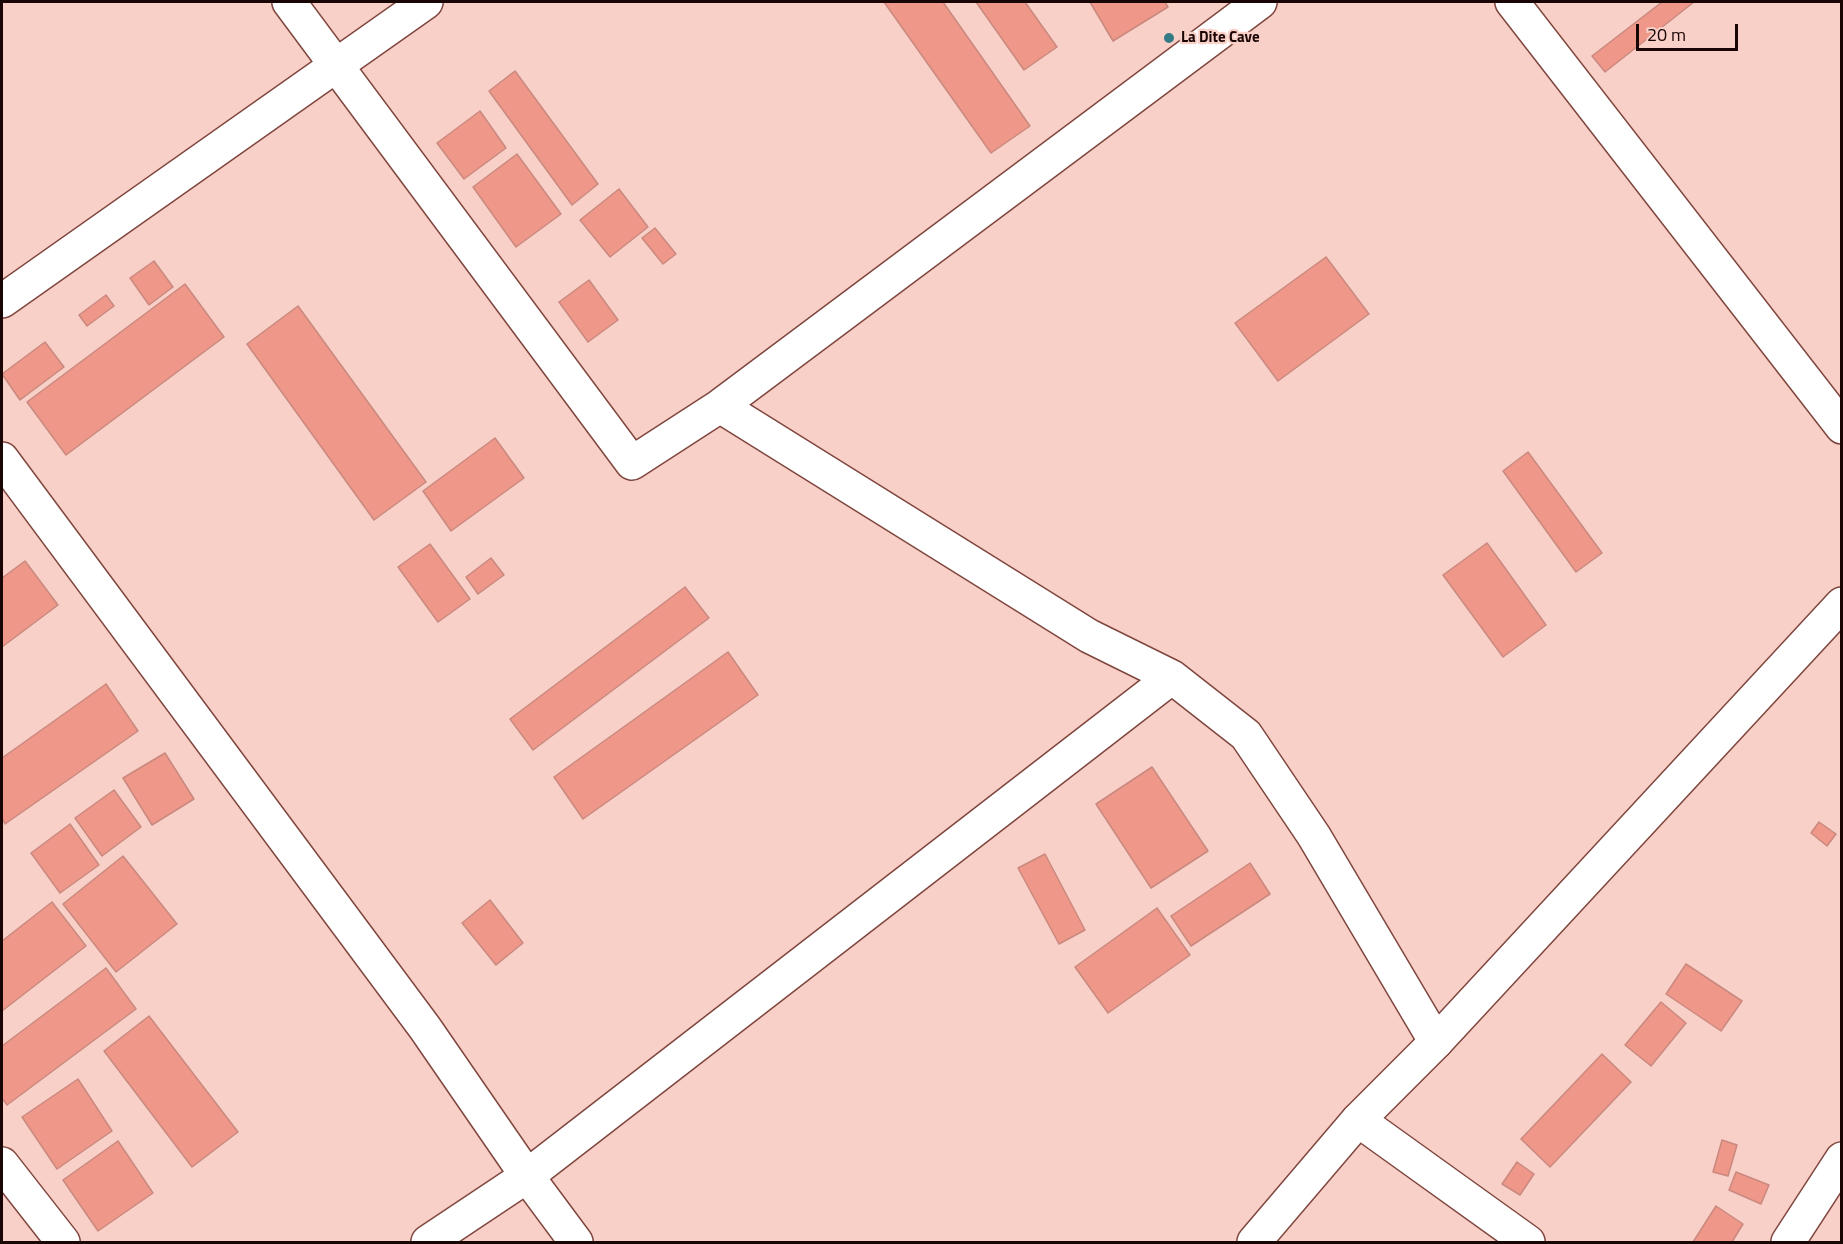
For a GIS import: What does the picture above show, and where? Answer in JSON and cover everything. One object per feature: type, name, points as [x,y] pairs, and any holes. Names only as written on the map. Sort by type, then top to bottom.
[{"type":"street","points":[[289,2],[632,463],[720,406],[1260,2]]},
{"type":"street","points":[[2,301],[426,2]]},
{"type":"street","points":[[1512,2],[1842,427]]},
{"type":"street","points":[[720,406],[1089,636],[1172,677],[1246,735],[1314,836],[1436,1042]]},
{"type":"street","points":[[2,459],[425,1028],[527,1176],[576,1242]]},
{"type":"street","points":[[1254,1242],[1358,1120],[1436,1042],[1842,604]]},
{"type":"street","points":[[428,1242],[527,1176],[1172,677]]},
{"type":"street","points":[[1358,1120],[1528,1242]]},
{"type":"street","points":[[1788,1242],[1842,1159]]},
{"type":"street","points":[[2,1164],[63,1242]]},
{"type":"building","points":[[884,2],[943,2],[1030,126],[991,153]]},
{"type":"building","points":[[976,2],[1025,2],[1057,47],[1024,70]]},
{"type":"building","points":[[1090,2],[1165,2],[1168,7],[1113,41]]},
{"type":"building","points":[[1662,2],[1694,2],[1605,72],[1592,56]]},
{"type":"building","points":[[515,71],[598,184],[572,205],[489,91]]},
{"type":"building","points":[[480,111],[506,148],[464,179],[437,143]]},
{"type":"building","points":[[517,154],[561,214],[516,247],[473,187]]},
{"type":"building","points":[[619,189],[648,227],[610,257],[580,220]]},
{"type":"building","points":[[655,228],[676,254],[663,264],[642,238]]},
{"type":"building","points":[[1326,257],[1369,314],[1278,381],[1235,323]]},
{"type":"building","points":[[154,261],[173,287],[149,305],[130,278]]},
{"type":"building","points":[[589,280],[618,320],[588,342],[559,302]]},
{"type":"building","points":[[185,284],[224,337],[66,455],[27,402]]},
{"type":"building","points":[[106,295],[114,306],[87,326],[79,315]]},
{"type":"building","points":[[298,306],[426,482],[374,520],[247,344]]},
{"type":"building","points":[[45,342],[64,367],[20,400],[2,374]]},
{"type":"building","points":[[495,438],[524,478],[451,531],[423,491]]},
{"type":"building","points":[[1528,452],[1602,553],[1576,572],[1503,471]]},
{"type":"building","points":[[1487,543],[1546,625],[1503,657],[1443,575]]},
{"type":"building","points":[[430,544],[470,599],[438,622],[398,567]]},
{"type":"building","points":[[491,558],[504,575],[478,594],[466,577]]},
{"type":"building","points":[[25,561],[58,605],[2,647],[2,578]]},
{"type":"building","points":[[685,587],[709,618],[533,750],[510,719]]},
{"type":"building","points":[[728,652],[758,695],[583,819],[554,777]]},
{"type":"building","points":[[106,684],[138,731],[5,824],[2,818],[2,758]]},
{"type":"building","points":[[165,753],[194,799],[152,825],[123,778]]},
{"type":"building","points":[[1152,767],[1208,851],[1151,888],[1096,804]]},
{"type":"building","points":[[114,790],[141,827],[102,856],[75,818]]},
{"type":"building","points":[[1819,822],[1836,834],[1827,846],[1811,833]]},
{"type":"building","points":[[70,824],[99,865],[60,893],[31,853]]},
{"type":"building","points":[[1045,854],[1085,930],[1059,944],[1018,868]]},
{"type":"building","points":[[123,856],[177,924],[116,972],[63,904]]},
{"type":"building","points":[[1250,863],[1270,894],[1191,946],[1171,916]]},
{"type":"building","points":[[490,900],[523,943],[496,965],[462,923]]},
{"type":"building","points":[[52,902],[86,946],[2,1011],[2,941]]},
{"type":"building","points":[[1157,908],[1190,955],[1108,1013],[1075,967]]},
{"type":"building","points":[[1686,964],[1742,1001],[1721,1031],[1666,994]]},
{"type":"building","points":[[106,968],[136,1009],[7,1105],[2,1098],[2,1046]]},
{"type":"building","points":[[1661,1002],[1686,1023],[1651,1066],[1625,1045]]},
{"type":"building","points":[[149,1016],[238,1132],[192,1167],[104,1051]]},
{"type":"building","points":[[1602,1054],[1631,1082],[1550,1167],[1521,1139]]},
{"type":"building","points":[[78,1079],[112,1131],[57,1169],[22,1117]]},
{"type":"building","points":[[1722,1140],[1737,1145],[1728,1176],[1713,1172]]},
{"type":"building","points":[[118,1141],[153,1193],[98,1231],[63,1180]]},
{"type":"building","points":[[1517,1162],[1534,1174],[1520,1195],[1502,1184]]},
{"type":"building","points":[[1736,1172],[1769,1185],[1761,1204],[1729,1190]]},
{"type":"building","points":[[1716,1206],[1743,1224],[1732,1242],[1693,1242]]},
{"type":"place","name":"La Dite Cave","points":[[1169,38]]}]
